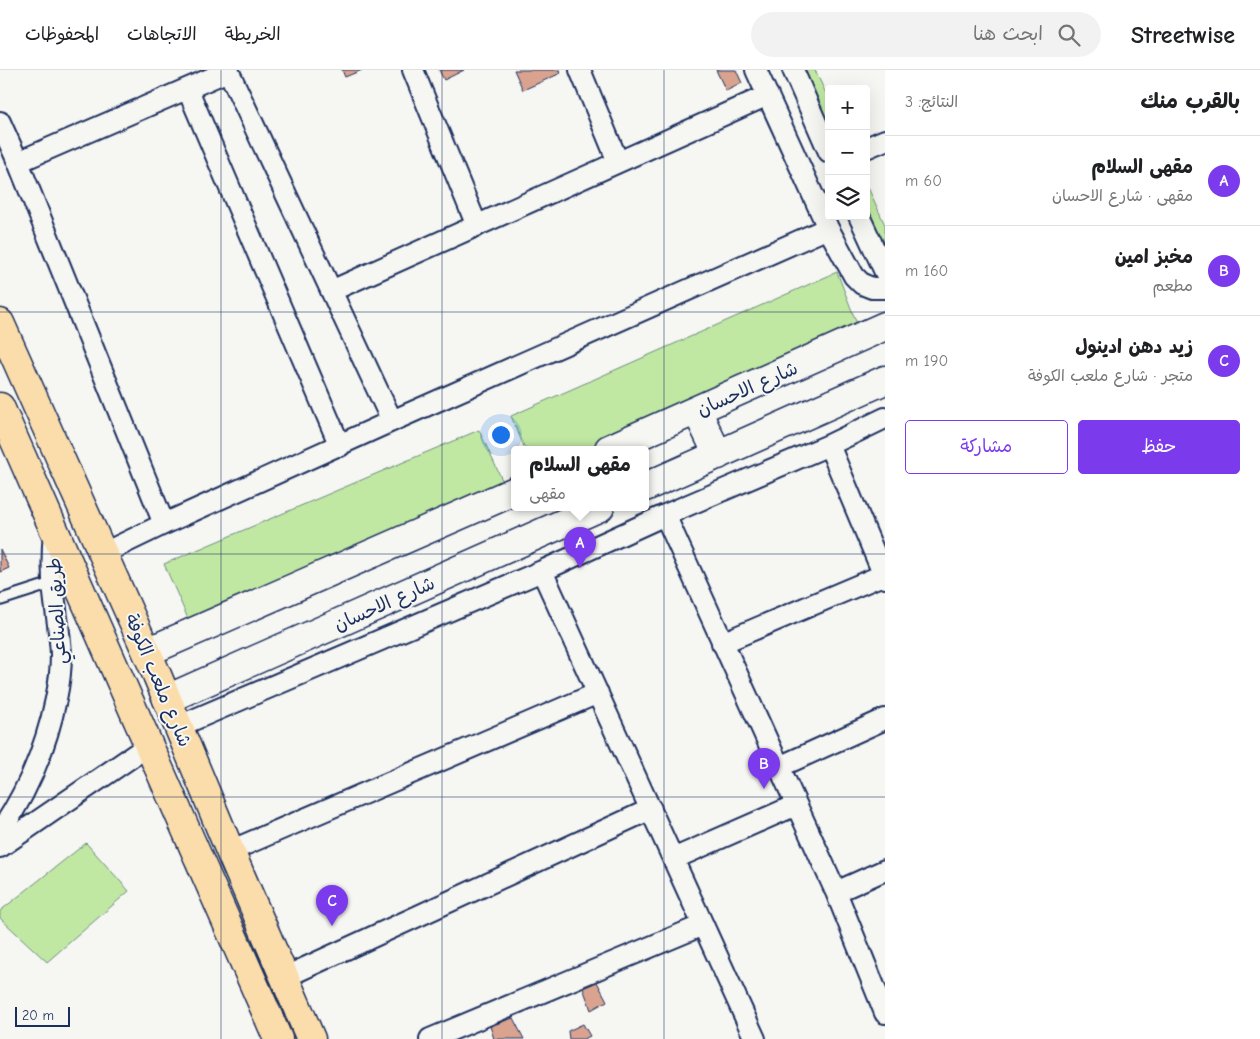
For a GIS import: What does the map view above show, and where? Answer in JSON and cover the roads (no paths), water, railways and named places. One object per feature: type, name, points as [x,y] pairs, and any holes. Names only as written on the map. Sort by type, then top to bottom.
[{"type":"main road","name":"شارع ملعب الكوفة","points":[[0,323],[104,553],[311,1039]]},
{"type":"main road","name":"شارع ملعب الكوفة","points":[[0,407],[278,1039]]},
{"type":"street","points":[[413,70],[477,226]]},
{"type":"street","points":[[580,70],[618,162]]},
{"type":"street","points":[[756,70],[828,228],[854,276],[862,284],[872,288],[885,288]]},
{"type":"street","points":[[793,70],[825,143]]},
{"type":"street","points":[[18,162],[188,90],[228,71],[392,421]]},
{"type":"street","points":[[188,90],[340,446]]},
{"type":"street","points":[[331,291],[768,95]]},
{"type":"street","points":[[0,122],[18,162],[164,524]]},
{"type":"street","points":[[870,146],[885,140]]},
{"type":"street","points":[[861,220],[885,272]]},
{"type":"street","points":[[104,553],[392,421],[828,228]]},
{"type":"street","name":"شارع الاحسان","points":[[616,446],[885,326]]},
{"type":"street","points":[[649,485],[885,380]]},
{"type":"street","points":[[697,411],[718,454]]},
{"type":"street","points":[[179,726],[542,571],[665,515],[829,446],[885,418]]},
{"type":"street","points":[[722,642],[884,575],[829,446]]},
{"type":"street","points":[[147,652],[511,493]]},
{"type":"street","name":"شارع الاحسان","points":[[167,699],[591,511]]},
{"type":"street","points":[[665,515],[836,892],[885,1013]]},
{"type":"street","name":"طريق الصناعي","points":[[0,832],[30,782],[52,720],[58,688],[61,655],[52,558],[54,528]]},
{"type":"street","points":[[542,571],[651,809],[752,1038]]},
{"type":"street","points":[[230,851],[598,693]]},
{"type":"street","points":[[779,767],[885,718]]},
{"type":"street","points":[[0,846],[149,745]]},
{"type":"street","points":[[673,859],[796,805]]},
{"type":"street","points":[[284,978],[651,809]]},
{"type":"street","points":[[836,892],[885,870]]},
{"type":"street","points":[[430,1039],[703,925]]},
{"type":"lane","points":[[0,600],[54,583]]},
{"type":"place","name":"مقهى السلام","points":[[580,568]]},
{"type":"place","name":"مخبز امين","points":[[764,789]]},
{"type":"place","name":"زيد دهن ادينول","points":[[332,926]]}]
